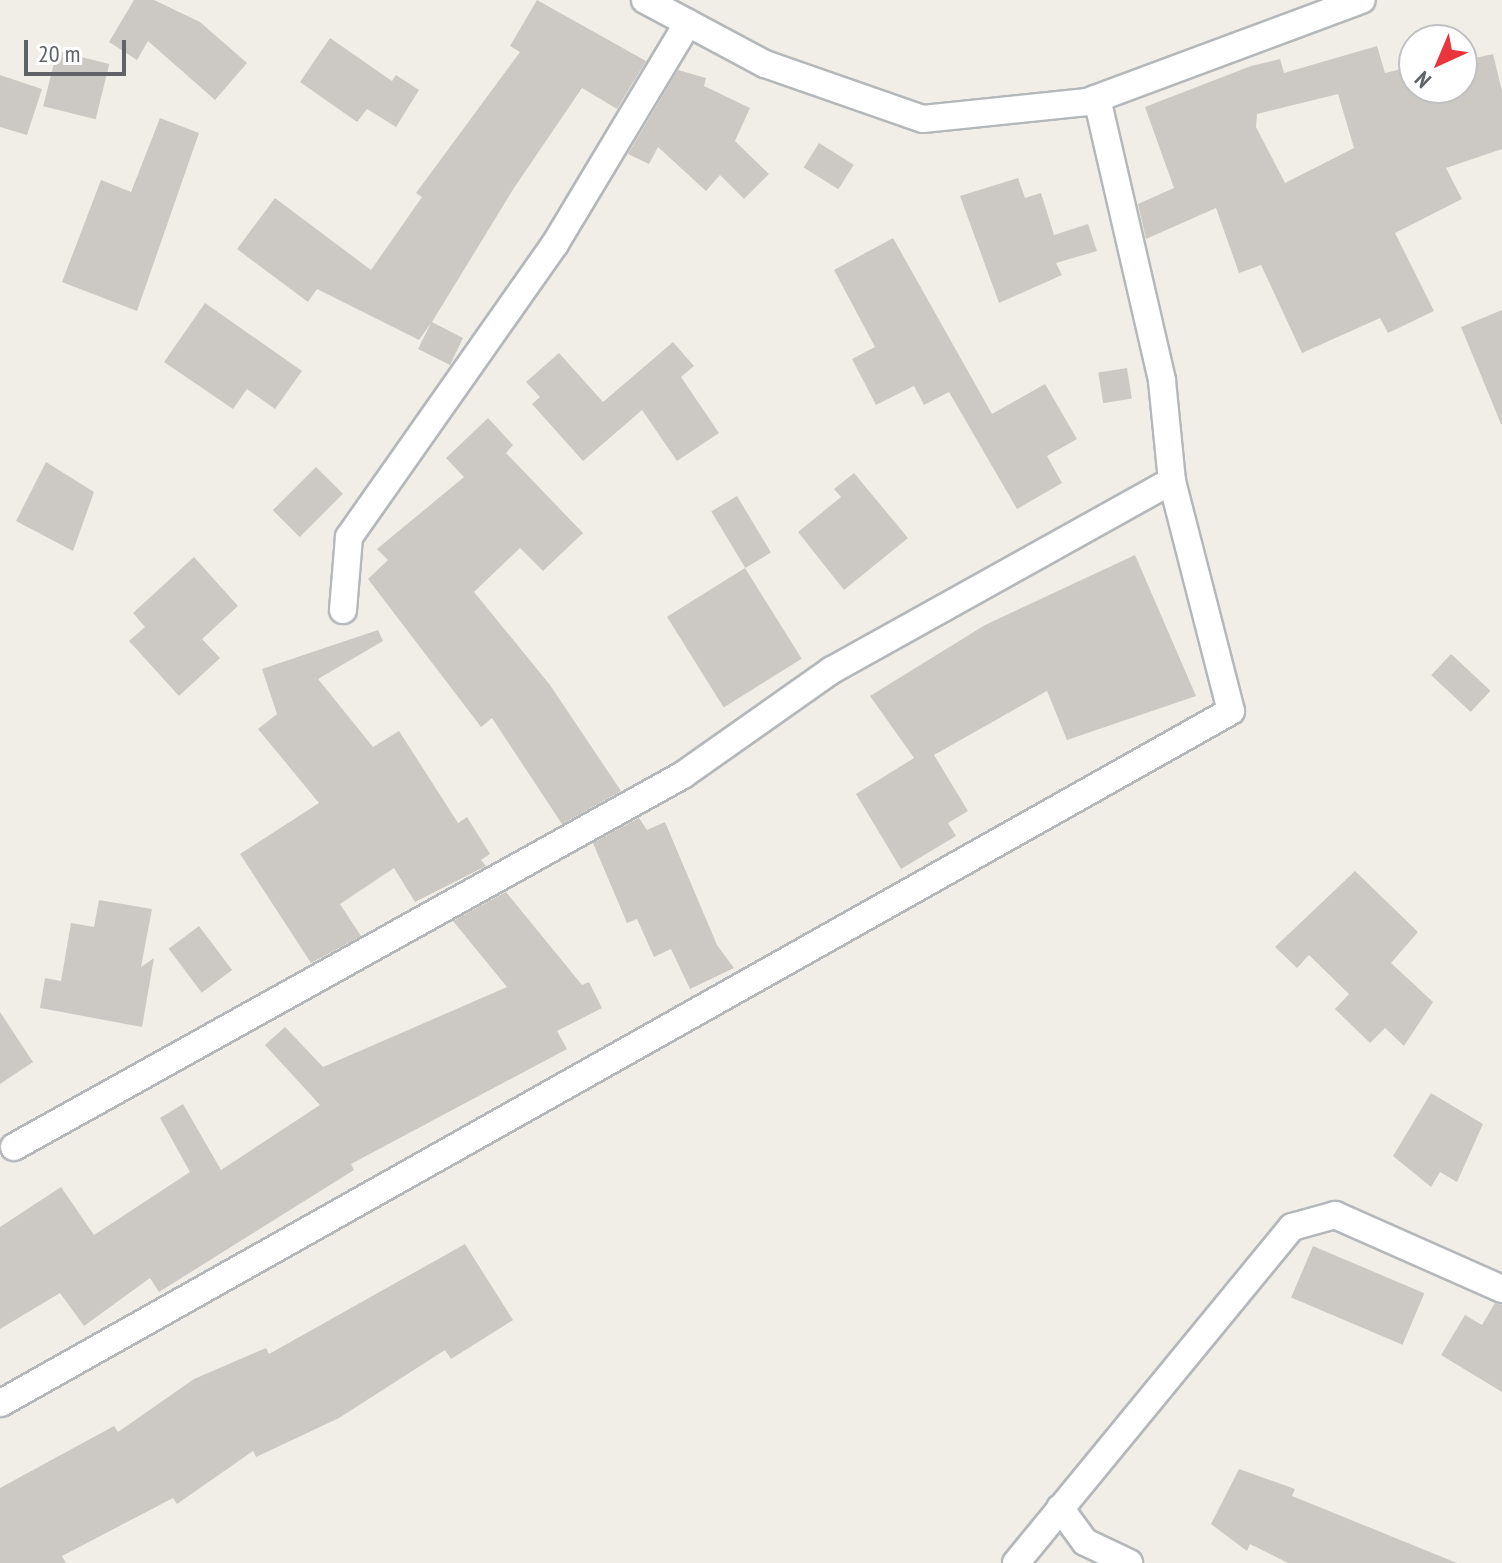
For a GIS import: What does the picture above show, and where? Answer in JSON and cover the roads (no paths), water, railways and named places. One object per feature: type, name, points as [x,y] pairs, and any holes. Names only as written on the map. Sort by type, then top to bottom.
[{"type":"street","points":[[645,0],[765,64],[923,119],[1097,98],[1362,0]]},
{"type":"street","points":[[343,610],[349,537],[555,244],[688,23]]},
{"type":"street","points":[[1,1403],[1231,711],[1172,481],[1162,380],[1097,98]]},
{"type":"street","points":[[14,1147],[683,775],[832,670],[1172,481]]},
{"type":"street","points":[[1016,1563],[1292,1227],[1335,1215],[1502,1289]]},
{"type":"street","points":[[1060,1508],[1085,1542],[1129,1563]]}]
